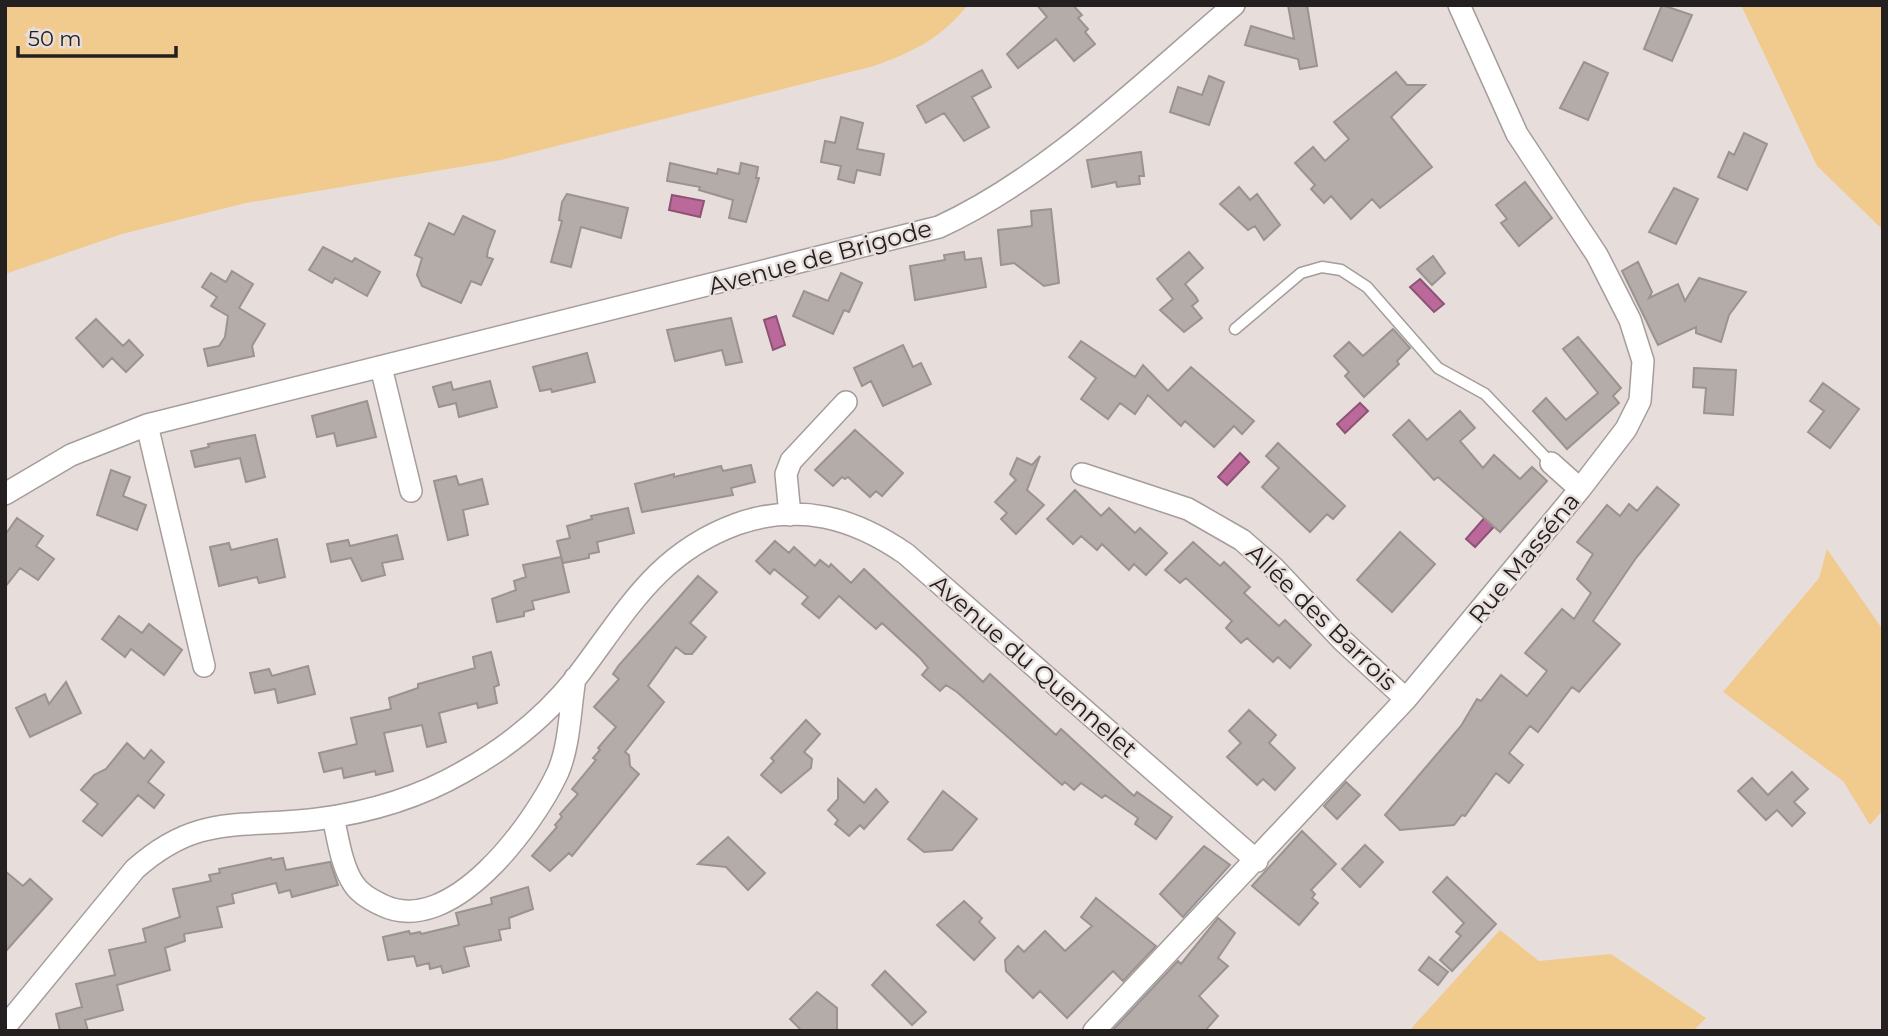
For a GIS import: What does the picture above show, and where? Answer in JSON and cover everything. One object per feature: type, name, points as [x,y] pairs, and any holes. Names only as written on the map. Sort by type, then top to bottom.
[{"type":"street","name":"Avenue de Brigode","points":[[5,494],[71,455],[147,425],[939,227],[979,207],[1025,178],[1234,5]]},
{"type":"street","name":"Rue Masséna","points":[[1094,1031],[1406,699],[1580,489],[1635,415],[1644,382],[1640,342],[1597,255],[1517,134],[1459,5]]},
{"type":"street","points":[[381,366],[411,491]]},
{"type":"street","points":[[790,514],[786,474],[791,461],[846,402]]},
{"type":"street","points":[[147,425],[204,666]]},
{"type":"street","points":[[1551,463],[1580,489]]},
{"type":"street","name":"Allée des Barrois","points":[[1082,474],[1188,509],[1242,540],[1274,568],[1343,641],[1406,699]]},
{"type":"street","name":"Avenue du Quennelet","points":[[5,1027],[135,869],[155,851],[195,831],[222,825],[333,817],[396,803],[462,773],[499,750],[533,723],[575,678],[626,606],[677,555],[737,524],[790,514],[835,518],[859,525],[906,554],[1257,860]]},
{"type":"street","name":"Avenue du Quennelet","points":[[333,817],[348,874],[363,894],[388,908],[404,911],[422,909],[441,902],[476,880],[496,863],[522,832],[547,793],[563,753],[575,678]]},
{"type":"lane","points":[[1235,329],[1301,273],[1322,267],[1340,270],[1367,287],[1438,368],[1485,394],[1551,463]]},
{"type":"shaded area","points":[[5,5],[968,5],[947,27],[926,43],[874,66],[501,160],[246,203],[122,234],[5,274]]},
{"type":"shaded area","points":[[1741,5],[1883,5],[1883,230],[1817,166]]},
{"type":"shaded area","points":[[672,195],[704,201],[700,217],[669,210]]},
{"type":"shaded area","points":[[1420,279],[1444,304],[1434,312],[1410,287]]},
{"type":"shaded area","points":[[776,316],[785,345],[773,350],[764,320]]},
{"type":"shaded area","points":[[1360,403],[1368,411],[1345,433],[1337,424]]},
{"type":"shaded area","points":[[1240,453],[1249,462],[1227,485],[1218,477]]},
{"type":"shaded area","points":[[1493,508],[1503,517],[1475,547],[1466,539]]},
{"type":"shaded area","points":[[1827,549],[1883,630],[1883,810],[1870,825],[1843,781],[1723,692],[1819,578]]},
{"type":"shaded area","points":[[1500,930],[1539,961],[1611,954],[1706,1018],[1693,1031],[1409,1031]]},
{"type":"building","points":[[1037,5],[1073,5],[1082,15],[1078,18],[1088,29],[1085,32],[1095,44],[1074,61],[1056,39],[1018,68],[1007,54],[1047,17]]},
{"type":"building","points":[[1288,5],[1307,5],[1317,66],[1300,69],[1298,59],[1245,45],[1251,26],[1294,39]]},
{"type":"building","points":[[1662,5],[1692,15],[1672,61],[1644,49]]},
{"type":"building","points":[[1584,62],[1608,73],[1588,120],[1560,108]]},
{"type":"building","points":[[982,70],[991,87],[972,97],[989,127],[964,141],[944,113],[926,123],[917,106]]},
{"type":"building","points":[[1396,72],[1407,85],[1425,85],[1391,117],[1432,167],[1380,208],[1372,199],[1351,219],[1331,196],[1324,203],[1311,189],[1315,185],[1295,163],[1313,147],[1325,161],[1349,139],[1334,122]]},
{"type":"building","points":[[1209,76],[1224,82],[1209,125],[1170,112],[1178,87],[1202,95]]},
{"type":"building","points":[[841,117],[863,123],[857,149],[884,154],[880,175],[857,170],[854,183],[838,179],[841,166],[821,162],[825,141],[835,143]]},
{"type":"building","points":[[1744,133],[1767,144],[1747,190],[1718,177],[1729,152],[1734,155]]},
{"type":"building","points":[[1141,152],[1144,176],[1139,176],[1140,184],[1117,187],[1116,182],[1092,187],[1087,160]]},
{"type":"building","points":[[670,163],[717,174],[718,169],[739,174],[741,163],[758,167],[756,178],[759,178],[746,222],[729,218],[733,200],[699,190],[700,187],[667,181]]},
{"type":"building","points":[[1525,182],[1552,218],[1519,246],[1501,223],[1507,219],[1496,205]]},
{"type":"building","points":[[1239,187],[1250,200],[1257,194],[1280,225],[1264,240],[1255,226],[1248,230],[1220,204]]},
{"type":"building","points":[[1674,188],[1698,199],[1676,244],[1649,232]]},
{"type":"building","points":[[567,194],[628,208],[621,238],[581,227],[571,267],[551,262],[562,221],[559,220],[562,202]]},
{"type":"building","points":[[1051,209],[1059,283],[1044,286],[1014,263],[1001,265],[998,230],[1032,226],[1031,211]]},
{"type":"building","points":[[463,216],[495,231],[487,257],[493,259],[481,285],[471,281],[461,303],[422,286],[417,275],[422,258],[415,255],[429,223],[454,235]]},
{"type":"building","points":[[323,247],[352,262],[355,258],[380,272],[367,296],[335,278],[332,283],[309,270]]},
{"type":"building","points":[[964,252],[965,260],[981,258],[986,287],[915,300],[910,266],[945,260],[944,255]]},
{"type":"building","points":[[1189,252],[1203,268],[1185,284],[1198,301],[1192,306],[1202,318],[1184,332],[1160,310],[1173,299],[1157,279]]},
{"type":"building","points":[[1433,256],[1445,273],[1432,285],[1417,269]]},
{"type":"building","points":[[1638,262],[1652,292],[1649,298],[1678,284],[1685,301],[1699,278],[1746,292],[1729,315],[1721,342],[1696,333],[1696,327],[1658,345],[1622,271]]},
{"type":"building","points":[[232,271],[253,284],[239,308],[265,324],[252,346],[254,356],[208,366],[204,349],[219,346],[225,337],[228,316],[211,306],[217,297],[202,287],[211,273],[226,282]]},
{"type":"building","points":[[841,273],[862,283],[849,312],[844,310],[833,334],[793,316],[804,291],[828,301]]},
{"type":"building","points":[[731,318],[742,362],[726,365],[722,350],[675,361],[667,330]]},
{"type":"building","points":[[96,319],[123,346],[129,340],[143,355],[126,372],[112,358],[103,367],[76,338]]},
{"type":"building","points":[[1393,329],[1410,348],[1397,361],[1399,364],[1364,397],[1345,376],[1349,372],[1334,356],[1349,342],[1363,356]]},
{"type":"building","points":[[1578,337],[1621,388],[1613,396],[1619,403],[1567,449],[1533,411],[1546,398],[1566,420],[1598,393],[1563,349]]},
{"type":"building","points":[[1081,341],[1135,377],[1143,365],[1168,391],[1191,367],[1254,421],[1242,434],[1234,426],[1214,447],[1185,421],[1181,426],[1148,395],[1135,414],[1120,403],[1108,419],[1081,399],[1096,378],[1069,357]]},
{"type":"building","points":[[903,345],[913,367],[921,363],[931,384],[883,406],[871,381],[862,386],[854,368]]},
{"type":"building","points":[[587,353],[595,382],[552,392],[551,389],[540,391],[533,367]]},
{"type":"building","points":[[1694,368],[1736,370],[1733,415],[1704,413],[1706,388],[1693,387]]},
{"type":"building","points":[[490,381],[497,407],[459,417],[456,403],[439,407],[433,387],[451,382],[453,390]]},
{"type":"building","points":[[1823,383],[1859,409],[1830,448],[1808,432],[1824,411],[1810,401]]},
{"type":"building","points":[[367,401],[376,437],[337,446],[334,433],[317,437],[312,416]]},
{"type":"building","points":[[1460,411],[1475,428],[1460,441],[1483,468],[1494,455],[1520,479],[1532,467],[1547,481],[1500,532],[1438,477],[1434,480],[1393,435],[1409,420],[1427,440]]},
{"type":"building","points":[[855,430],[903,473],[882,496],[876,491],[870,497],[848,477],[842,477],[833,486],[815,470]]},
{"type":"building","points":[[255,435],[265,477],[246,482],[240,458],[195,467],[191,451],[209,447],[208,444]]},
{"type":"building","points":[[1278,443],[1345,506],[1333,519],[1327,514],[1310,532],[1262,487],[1279,468],[1266,456]]},
{"type":"building","points":[[1040,456],[1027,490],[1044,505],[1016,534],[1001,519],[1007,513],[995,502],[1016,480],[1010,474],[1017,458],[1032,465]]},
{"type":"building","points":[[751,465],[755,482],[731,488],[733,495],[642,512],[635,484],[721,466],[723,471]]},
{"type":"building","points":[[111,470],[130,477],[123,496],[146,505],[137,530],[97,515]]},
{"type":"building","points":[[456,476],[459,485],[482,479],[488,504],[463,510],[468,535],[448,540],[434,481]]},
{"type":"building","points":[[1657,487],[1679,505],[1636,558],[1593,621],[1620,644],[1579,692],[1572,687],[1538,732],[1530,726],[1509,753],[1523,765],[1509,783],[1496,773],[1465,816],[1462,815],[1454,825],[1400,830],[1385,815],[1461,726],[1477,699],[1481,701],[1501,675],[1527,696],[1547,671],[1525,653],[1562,609],[1574,619],[1591,593],[1577,579],[1593,554],[1577,542],[1607,505],[1620,516],[1629,504],[1637,511]]},
{"type":"building","points":[[1075,490],[1101,516],[1109,508],[1135,533],[1140,528],[1167,553],[1146,575],[1134,564],[1129,570],[1102,544],[1097,550],[1081,536],[1073,544],[1047,519]]},
{"type":"building","points":[[628,508],[634,533],[597,542],[599,552],[589,554],[589,558],[563,563],[557,541],[570,538],[567,526],[592,519],[591,516]]},
{"type":"building","points":[[17,518],[43,536],[36,546],[54,559],[38,580],[20,568],[5,587],[5,535]]},
{"type":"building","points":[[1400,532],[1435,564],[1392,612],[1357,580]]},
{"type":"building","points":[[397,535],[403,559],[382,563],[385,575],[362,581],[351,558],[331,562],[327,544],[348,540],[350,546]]},
{"type":"building","points":[[277,539],[285,577],[259,583],[257,577],[219,586],[210,547],[229,543],[231,550]]},
{"type":"building","points":[[775,541],[789,553],[794,547],[815,566],[820,560],[829,567],[831,564],[851,583],[864,569],[983,682],[990,674],[1056,735],[1061,729],[1134,796],[1137,792],[1172,817],[1156,839],[1135,824],[1138,818],[1105,795],[1102,798],[1081,783],[1074,790],[1065,782],[1062,785],[957,692],[946,685],[940,691],[922,675],[928,668],[920,658],[882,623],[876,629],[839,596],[819,618],[802,604],[808,597],[774,569],[770,574],[756,561]]},
{"type":"building","points":[[1193,542],[1220,566],[1224,562],[1250,587],[1244,593],[1279,626],[1285,620],[1311,645],[1290,668],[1278,657],[1273,662],[1247,638],[1241,643],[1226,628],[1232,621],[1186,578],[1180,583],[1165,570]]},
{"type":"building","points":[[561,557],[569,592],[532,601],[534,609],[524,612],[524,616],[497,622],[492,599],[516,590],[514,581],[526,577],[523,565]]},
{"type":"building","points":[[698,576],[717,592],[690,623],[706,637],[692,654],[685,654],[676,647],[648,686],[664,702],[625,752],[629,755],[630,766],[639,774],[572,856],[569,853],[550,871],[532,856],[557,827],[555,825],[562,817],[560,814],[578,794],[572,789],[596,760],[593,758],[600,750],[598,748],[616,727],[594,707],[619,679],[613,674],[619,665]]},
{"type":"building","points":[[119,616],[142,633],[149,624],[182,650],[164,675],[131,649],[125,657],[102,639]]},
{"type":"building","points":[[491,652],[499,685],[494,687],[497,703],[478,708],[477,703],[439,713],[446,742],[427,747],[422,725],[384,733],[393,771],[376,775],[375,771],[344,778],[342,768],[324,772],[319,753],[357,744],[351,718],[391,709],[389,698],[418,688],[418,684],[475,668],[473,657]]},
{"type":"building","points":[[308,666],[315,694],[278,703],[275,689],[255,693],[250,673],[269,669],[272,676]]},
{"type":"building","points":[[66,682],[81,713],[30,737],[16,708],[45,694],[49,704]]},
{"type":"building","points":[[1249,710],[1276,735],[1269,743],[1295,768],[1275,790],[1263,779],[1257,785],[1227,757],[1241,743],[1229,731]]},
{"type":"building","points":[[806,720],[820,734],[804,752],[812,759],[811,768],[781,793],[761,775],[774,761],[771,758]]},
{"type":"building","points":[[127,743],[144,759],[151,750],[164,762],[148,782],[164,795],[154,808],[138,795],[102,836],[83,821],[98,804],[81,790],[94,775],[106,769]]},
{"type":"building","points":[[1792,772],[1808,789],[1794,802],[1805,813],[1792,826],[1777,810],[1766,820],[1738,791],[1752,778],[1768,795]]},
{"type":"building","points":[[838,779],[864,803],[876,789],[888,802],[864,829],[860,825],[849,836],[835,824],[838,820],[828,810],[838,799]]},
{"type":"building","points":[[1346,782],[1360,795],[1337,819],[1324,806]]},
{"type":"building","points":[[943,791],[977,819],[952,850],[924,852],[908,839]]},
{"type":"building","points":[[1302,831],[1336,864],[1311,890],[1315,894],[1312,898],[1318,903],[1299,925],[1252,886]]},
{"type":"building","points":[[728,837],[765,873],[748,890],[726,867],[698,864]]},
{"type":"building","points":[[1365,845],[1383,862],[1360,887],[1342,869]]},
{"type":"building","points":[[1204,846],[1230,865],[1183,917],[1160,894]]},
{"type":"building","points":[[283,858],[286,870],[330,862],[338,885],[292,897],[290,890],[279,893],[276,883],[232,894],[234,903],[217,907],[222,927],[184,934],[185,941],[165,948],[170,970],[117,985],[123,1010],[85,1020],[88,1031],[60,1031],[56,1014],[82,1007],[76,984],[115,975],[109,950],[146,942],[143,929],[180,917],[173,889],[211,881],[209,875],[220,873],[219,869]]},
{"type":"building","points":[[5,871],[23,886],[30,879],[52,899],[5,952]]},
{"type":"building","points":[[1447,877],[1496,924],[1452,971],[1440,960],[1461,936],[1456,932],[1464,923],[1433,892]]},
{"type":"building","points":[[528,887],[533,909],[509,918],[510,928],[499,930],[501,940],[464,947],[469,966],[443,973],[441,966],[430,969],[429,963],[417,966],[414,956],[388,960],[383,937],[409,931],[410,934],[421,934],[459,925],[456,913],[492,904],[491,898]]},
{"type":"building","points":[[1096,898],[1156,946],[1123,981],[1113,971],[1067,1018],[1040,991],[1033,998],[1006,971],[1005,960],[1018,946],[1024,952],[1045,931],[1065,951],[1092,926],[1081,917]]},
{"type":"building","points":[[964,901],[982,918],[979,922],[995,938],[974,960],[937,925]]},
{"type":"building","points":[[1218,918],[1235,933],[1218,958],[1228,966],[1199,996],[1218,1016],[1205,1031],[1112,1031],[1178,961],[1181,964]]},
{"type":"building","points":[[1429,957],[1448,972],[1438,985],[1419,970]]},
{"type":"building","points":[[885,971],[926,1012],[912,1025],[872,985]]},
{"type":"building","points":[[817,992],[837,1008],[837,1031],[802,1031],[790,1019]]}]
